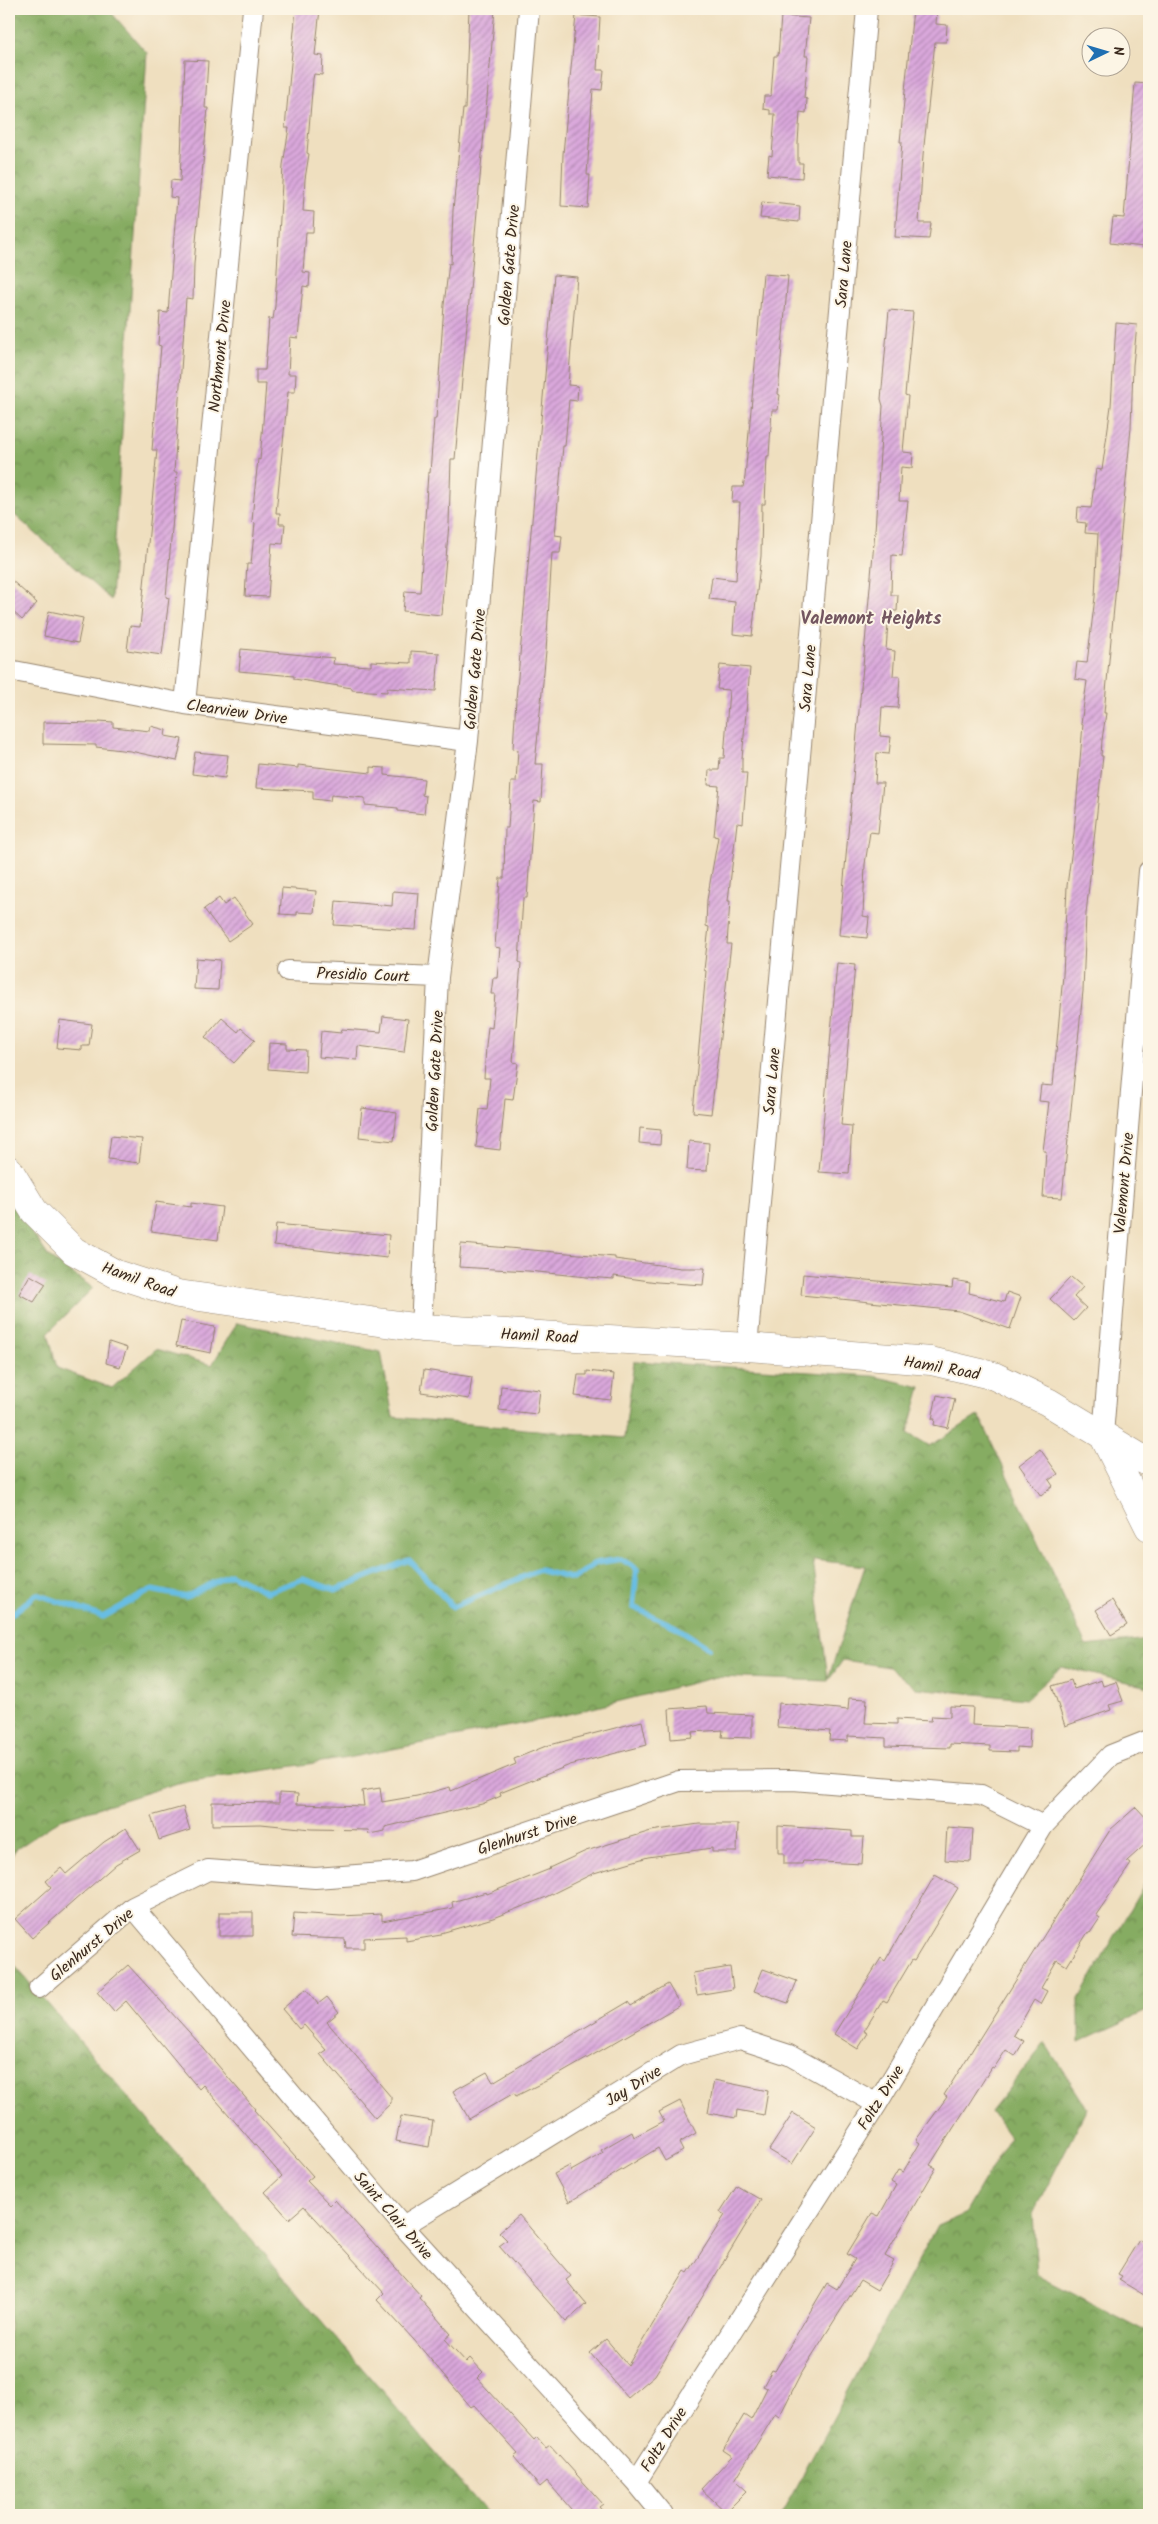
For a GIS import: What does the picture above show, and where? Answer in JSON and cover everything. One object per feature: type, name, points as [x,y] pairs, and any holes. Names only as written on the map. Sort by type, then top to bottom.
[{"type":"street","name":"Northmont Drive","points":[[185,704],[253,9]]},
{"type":"street","name":"Golden Gate Drive","points":[[421,1328],[438,977],[468,741],[529,9]]},
{"type":"street","name":"Sara Lane","points":[[747,1347],[867,9]]},
{"type":"street","name":"Clearview Drive","points":[[9,670],[185,704],[468,741]]},
{"type":"street","name":"Valemont Drive","points":[[1103,1435],[1149,871]]},
{"type":"street","name":"Presidio Court","points":[[288,971],[438,977]]},
{"type":"street","name":"Hamil Road","points":[[9,1170],[34,1211],[74,1251],[116,1274],[178,1294],[421,1328],[747,1347],[931,1361],[994,1376],[1048,1402],[1149,1463]]},
{"type":"street","points":[[1103,1435],[1149,1527]]},
{"type":"street","name":"Foltz Drive","points":[[636,2482],[876,2104],[1043,1826],[1111,1755],[1149,1740]]},
{"type":"street","name":"Glenhurst Drive","points":[[39,1988],[133,1907],[208,1870],[315,1878],[412,1872],[679,1781],[793,1780],[981,1796],[1043,1826]]},
{"type":"street","name":"Saint Clair Drive","points":[[133,1907],[403,2226],[636,2482],[663,2515]]},
{"type":"street","name":"Jay Drive","points":[[403,2226],[681,2055],[740,2038],[789,2054],[876,2104]]},
{"type":"green space","points":[[9,9],[108,9],[147,53],[111,600],[9,510]]},
{"type":"green space","points":[[9,1199],[49,1257],[93,1288],[48,1333],[57,1368],[112,1388],[156,1349],[212,1365],[237,1323],[381,1352],[393,1417],[624,1438],[634,1361],[873,1376],[921,1387],[908,1433],[930,1446],[979,1415],[1086,1646],[1149,1639],[1149,1687],[1061,1667],[1026,1699],[916,1688],[889,1667],[843,1660],[828,1681],[716,1677],[561,1716],[342,1759],[178,1783],[61,1819],[15,1850],[9,1861]],"holes":[[[813,1560],[865,1566],[828,1679]]]},
{"type":"green space","points":[[1149,1881],[1149,2010],[1079,2042],[1079,1999],[1145,1883]]},
{"type":"green space","points":[[9,1959],[489,2515],[9,2515]]},
{"type":"green space","points":[[1045,2043],[1087,2108],[1033,2214],[1037,2275],[1149,2333],[1149,2515],[781,2515],[937,2226],[965,2214],[1010,2137],[991,2111]]},
{"type":"building","points":[[296,9],[320,9],[315,55],[323,56],[322,75],[314,74],[313,79],[307,153],[309,154],[303,211],[314,212],[313,232],[306,232],[303,272],[310,273],[309,287],[303,286],[298,338],[290,337],[288,374],[296,374],[295,392],[288,392],[276,513],[280,513],[279,524],[285,524],[283,544],[272,543],[268,597],[245,596],[247,564],[251,564],[255,523],[252,522],[254,497],[258,459],[260,460],[266,384],[256,384],[256,370],[265,370],[269,318],[273,319],[275,306],[283,165],[289,128],[285,128]]},
{"type":"building","points":[[469,9],[495,9],[455,459],[451,459],[449,524],[441,615],[403,611],[405,591],[420,592],[428,473],[430,473],[434,419],[436,419],[444,305],[449,263],[451,264],[453,210],[463,109],[465,109]]},
{"type":"building","points":[[913,9],[937,9],[936,24],[947,25],[946,42],[935,42],[923,155],[919,223],[931,223],[929,239],[895,237],[902,142],[900,142]]},
{"type":"building","points":[[576,15],[600,17],[597,70],[604,70],[602,90],[593,89],[587,175],[590,175],[588,208],[561,206],[563,154]]},
{"type":"building","points":[[781,16],[809,18],[805,56],[808,56],[804,98],[807,99],[806,113],[800,112],[798,143],[798,163],[803,163],[802,178],[767,175],[769,155],[772,156],[775,114],[770,114],[770,110],[763,109],[764,96],[771,96],[774,56],[778,56]]},
{"type":"building","points":[[185,60],[208,61],[205,108],[208,108],[194,264],[193,299],[186,298],[174,472],[177,472],[166,597],[169,598],[162,655],[127,650],[130,626],[140,627],[157,450],[152,450],[161,346],[158,345],[160,312],[168,313],[177,198],[170,197],[171,180],[180,181]]},
{"type":"building","points":[[1135,83],[1149,84],[1149,213],[1143,247],[1110,243],[1113,217],[1124,218]]},
{"type":"building","points":[[762,202],[800,206],[799,222],[760,218]]},
{"type":"building","points":[[763,274],[788,276],[778,394],[780,395],[778,410],[772,410],[769,456],[767,456],[765,504],[762,504],[761,556],[752,636],[733,634],[735,602],[709,599],[712,577],[736,580],[740,502],[732,502],[733,487],[743,487],[745,477]]},
{"type":"building","points":[[554,275],[577,277],[568,385],[578,386],[577,401],[569,400],[565,446],[563,446],[555,535],[562,536],[560,553],[552,553],[546,651],[535,764],[543,764],[541,802],[534,801],[527,898],[523,898],[519,962],[521,963],[513,1062],[518,1063],[513,1100],[505,1099],[500,1150],[476,1147],[480,1109],[487,1110],[490,1078],[484,1078],[486,1046],[488,1027],[492,1028],[495,994],[491,994],[493,978],[497,978],[500,948],[495,947],[500,878],[504,878],[505,828],[508,828],[511,782],[516,782],[518,750],[513,749],[516,699]]},
{"type":"building","points":[[889,310],[913,312],[905,395],[908,396],[903,452],[913,453],[912,468],[901,467],[899,501],[908,501],[902,556],[892,555],[891,595],[898,595],[897,611],[889,611],[886,650],[895,651],[893,676],[900,676],[898,708],[882,707],[880,736],[891,737],[889,754],[877,753],[875,783],[883,783],[878,833],[870,832],[865,864],[863,916],[869,917],[867,938],[839,935],[875,531],[883,406],[881,399]]},
{"type":"building","points":[[1116,323],[1137,325],[1133,365],[1131,428],[1104,713],[1106,713],[1101,756],[1103,756],[1086,914],[1083,991],[1062,1198],[1043,1197],[1046,1151],[1043,1151],[1049,1102],[1039,1101],[1041,1085],[1053,1086],[1063,975],[1067,886],[1074,833],[1083,724],[1081,724],[1087,681],[1075,679],[1077,662],[1087,663],[1095,597],[1098,534],[1085,533],[1086,523],[1077,522],[1078,507],[1091,508],[1096,469],[1102,470],[1111,406]]},
{"type":"building","points":[[9,578],[37,603],[22,620],[9,608]]},
{"type":"building","points":[[49,611],[83,618],[78,643],[44,636]]},
{"type":"building","points":[[241,649],[334,658],[333,664],[371,666],[371,661],[411,663],[411,651],[439,653],[436,691],[387,688],[387,692],[352,690],[352,688],[294,679],[294,676],[239,671]]},
{"type":"building","points":[[720,665],[750,668],[742,759],[742,773],[747,773],[743,824],[737,823],[728,901],[730,901],[727,944],[731,944],[711,1114],[693,1112],[709,927],[706,926],[707,900],[718,837],[714,836],[719,786],[708,785],[709,770],[719,770],[720,758],[724,758],[729,690],[717,689]]},
{"type":"building","points":[[99,721],[113,722],[113,727],[150,731],[151,726],[166,730],[165,736],[182,739],[177,761],[130,751],[96,747],[96,745],[43,744],[43,722],[99,723]]},
{"type":"building","points":[[195,752],[228,755],[225,778],[192,774]]},
{"type":"building","points":[[258,764],[298,768],[298,765],[371,773],[371,767],[385,768],[385,775],[424,779],[422,795],[426,796],[424,814],[398,811],[398,808],[365,805],[365,798],[331,795],[330,801],[313,799],[313,791],[256,788]]},
{"type":"building","points":[[282,888],[316,891],[314,913],[280,914]]},
{"type":"building","points":[[393,891],[419,893],[416,930],[334,925],[336,901],[392,906]]},
{"type":"building","points":[[219,898],[224,905],[234,898],[253,924],[228,941],[204,909]]},
{"type":"building","points":[[196,958],[220,960],[218,990],[194,989]]},
{"type":"building","points":[[837,963],[855,965],[841,1125],[852,1126],[849,1174],[819,1172]]},
{"type":"building","points":[[383,1016],[408,1019],[404,1052],[358,1046],[357,1060],[319,1057],[321,1031],[341,1033],[342,1029],[381,1032]]},
{"type":"building","points":[[222,1018],[238,1032],[241,1028],[255,1040],[234,1063],[205,1037]]},
{"type":"building","points":[[60,1020],[92,1024],[89,1046],[82,1046],[82,1050],[57,1048]]},
{"type":"building","points":[[269,1043],[287,1044],[287,1049],[306,1050],[305,1072],[268,1069]]},
{"type":"building","points":[[362,1108],[397,1113],[394,1141],[359,1137]]},
{"type":"building","points":[[640,1128],[661,1130],[660,1145],[639,1143]]},
{"type":"building","points":[[111,1136],[142,1139],[139,1163],[108,1159]]},
{"type":"building","points":[[689,1141],[709,1143],[707,1171],[687,1170]]},
{"type":"building","points":[[156,1202],[191,1207],[191,1203],[222,1207],[218,1240],[151,1231]]},
{"type":"building","points":[[276,1224],[389,1235],[387,1258],[274,1245]]},
{"type":"building","points":[[461,1244],[615,1257],[615,1259],[681,1268],[705,1268],[703,1285],[657,1282],[614,1276],[614,1279],[459,1267]]},
{"type":"building","points":[[803,1274],[952,1288],[953,1280],[970,1283],[969,1293],[1004,1302],[1007,1292],[1021,1297],[1010,1329],[959,1311],[801,1295]]},
{"type":"building","points":[[30,1275],[46,1284],[34,1302],[19,1294]]},
{"type":"building","points":[[1071,1277],[1083,1287],[1074,1297],[1086,1308],[1074,1321],[1050,1299]]},
{"type":"building","points":[[181,1321],[215,1327],[211,1353],[176,1346]]},
{"type":"building","points":[[109,1342],[127,1348],[120,1367],[106,1363]]},
{"type":"building","points":[[424,1370],[472,1377],[469,1399],[421,1392]]},
{"type":"building","points":[[587,1371],[614,1374],[611,1400],[575,1396],[578,1375],[587,1375]]},
{"type":"building","points":[[501,1386],[540,1390],[537,1414],[499,1410]]},
{"type":"building","points":[[937,1395],[955,1399],[948,1428],[934,1425],[935,1419],[932,1419]]},
{"type":"building","points":[[1040,1449],[1058,1474],[1049,1480],[1053,1486],[1041,1496],[1019,1465]]},
{"type":"building","points":[[1112,1600],[1127,1625],[1111,1635],[1096,1610]]},
{"type":"building","points":[[1071,1680],[1074,1689],[1101,1680],[1103,1686],[1116,1682],[1123,1701],[1109,1705],[1111,1710],[1065,1726],[1052,1686]]},
{"type":"building","points":[[849,1698],[867,1699],[865,1723],[897,1724],[897,1719],[931,1721],[932,1716],[950,1717],[950,1706],[973,1707],[972,1725],[1030,1728],[1029,1748],[1017,1747],[1017,1752],[990,1751],[990,1746],[950,1744],[950,1748],[886,1746],[886,1738],[848,1736],[848,1741],[829,1740],[830,1731],[777,1727],[779,1703],[848,1710]]},
{"type":"building","points":[[707,1706],[708,1713],[752,1715],[752,1738],[722,1737],[723,1730],[692,1732],[693,1737],[671,1739],[669,1709]]},
{"type":"building","points":[[642,1721],[647,1745],[570,1765],[500,1793],[501,1796],[482,1804],[385,1827],[385,1831],[369,1834],[368,1830],[311,1829],[261,1824],[212,1825],[212,1802],[279,1803],[279,1793],[298,1794],[297,1804],[364,1806],[362,1791],[380,1788],[382,1802],[417,1796],[450,1787],[451,1791],[516,1764],[514,1759],[546,1746]]},
{"type":"building","points":[[183,1807],[190,1830],[159,1840],[151,1816]]},
{"type":"building","points":[[1136,1807],[1149,1821],[1149,1841],[1127,1861],[1131,1864],[1096,1915],[1100,1918],[1090,1933],[1088,1932],[1067,1966],[1057,1960],[1041,1988],[1047,1991],[1040,2004],[1034,2000],[1014,2035],[1024,2041],[1015,2056],[1006,2050],[994,2068],[992,2067],[930,2165],[936,2168],[885,2256],[894,2261],[877,2290],[860,2280],[803,2370],[779,2417],[775,2414],[735,2480],[747,2491],[726,2512],[701,2489],[732,2456],[723,2450],[744,2415],[751,2420],[767,2388],[763,2386],[772,2370],[775,2371],[827,2283],[837,2289],[855,2259],[847,2254],[872,2213],[879,2216],[896,2185],[891,2182],[898,2170],[903,2172],[920,2143],[916,2140],[947,2097],[944,2095],[1110,1830]]},
{"type":"building","points":[[699,1824],[738,1824],[737,1852],[712,1852],[712,1848],[648,1857],[594,1873],[544,1898],[493,1918],[441,1933],[441,1935],[406,1941],[406,1936],[364,1938],[364,1948],[346,1948],[345,1939],[292,1937],[294,1913],[341,1916],[382,1914],[382,1921],[453,1908],[452,1902],[486,1892],[487,1894],[550,1869],[586,1851],[651,1831]]},
{"type":"building","points":[[778,1826],[852,1831],[852,1837],[864,1837],[862,1864],[803,1861],[802,1864],[784,1864],[784,1853],[778,1853]]},
{"type":"building","points":[[947,1827],[973,1829],[971,1862],[945,1860]]},
{"type":"building","points":[[126,1828],[140,1850],[116,1864],[32,1938],[15,1919],[51,1887],[46,1881],[61,1868],[66,1874],[104,1842]]},
{"type":"building","points":[[935,1875],[958,1888],[887,2002],[883,2000],[864,2031],[868,2033],[858,2049],[834,2034],[881,1958],[885,1961]]},
{"type":"building","points":[[219,1912],[253,1912],[253,1936],[219,1936]]},
{"type":"building","points":[[128,1965],[199,2043],[254,2110],[313,2176],[307,2181],[330,2205],[335,2200],[421,2296],[419,2298],[451,2334],[445,2339],[466,2362],[470,2358],[483,2372],[477,2378],[534,2440],[537,2437],[546,2448],[550,2445],[603,2504],[599,2507],[606,2515],[576,2515],[547,2481],[540,2487],[514,2457],[518,2454],[474,2405],[471,2407],[377,2300],[384,2293],[304,2206],[289,2219],[265,2192],[282,2176],[203,2085],[199,2089],[126,2001],[114,2012],[97,1992]]},
{"type":"building","points":[[730,1967],[733,1989],[697,1995],[693,1973]]},
{"type":"building","points":[[763,1969],[797,1981],[788,2003],[754,1991]]},
{"type":"building","points":[[668,1984],[680,2005],[560,2074],[516,2096],[514,2093],[469,2119],[453,2091],[487,2072],[493,2082],[628,2002],[631,2006]]},
{"type":"building","points":[[306,1989],[318,2004],[327,1997],[339,2012],[327,2022],[391,2097],[391,2103],[375,2118],[320,2054],[326,2050],[304,2025],[299,2029],[282,2009]]},
{"type":"building","points":[[714,2080],[768,2091],[764,2115],[737,2110],[736,2118],[708,2113]]},
{"type":"building","points":[[680,2101],[696,2133],[679,2143],[683,2151],[665,2161],[658,2148],[569,2202],[554,2174],[569,2166],[571,2171],[603,2153],[601,2150],[632,2132],[634,2137],[664,2121],[659,2112]]},
{"type":"building","points":[[793,2113],[816,2127],[792,2164],[769,2150]]},
{"type":"building","points":[[401,2116],[433,2121],[429,2147],[396,2141]]},
{"type":"building","points":[[737,2186],[761,2200],[655,2375],[628,2398],[590,2353],[606,2339],[628,2365],[685,2271],[688,2273],[725,2215],[720,2212]]},
{"type":"building","points":[[519,2215],[571,2276],[566,2280],[586,2304],[566,2322],[499,2246],[507,2240],[499,2232]]},
{"type":"building","points":[[1139,2240],[1149,2247],[1149,2286],[1144,2295],[1119,2280],[1122,2276],[1118,2274]]},
{"type":"waterway","points":[[9,1616],[37,1594],[103,1617],[151,1590],[186,1597],[230,1574],[267,1592],[303,1579],[335,1590],[409,1560],[453,1607],[539,1570],[573,1579],[596,1563],[621,1559],[637,1569],[633,1607],[676,1627],[709,1648]]},
{"type":"district","name":"Valemont Heights","points":[[871,618]]}]
